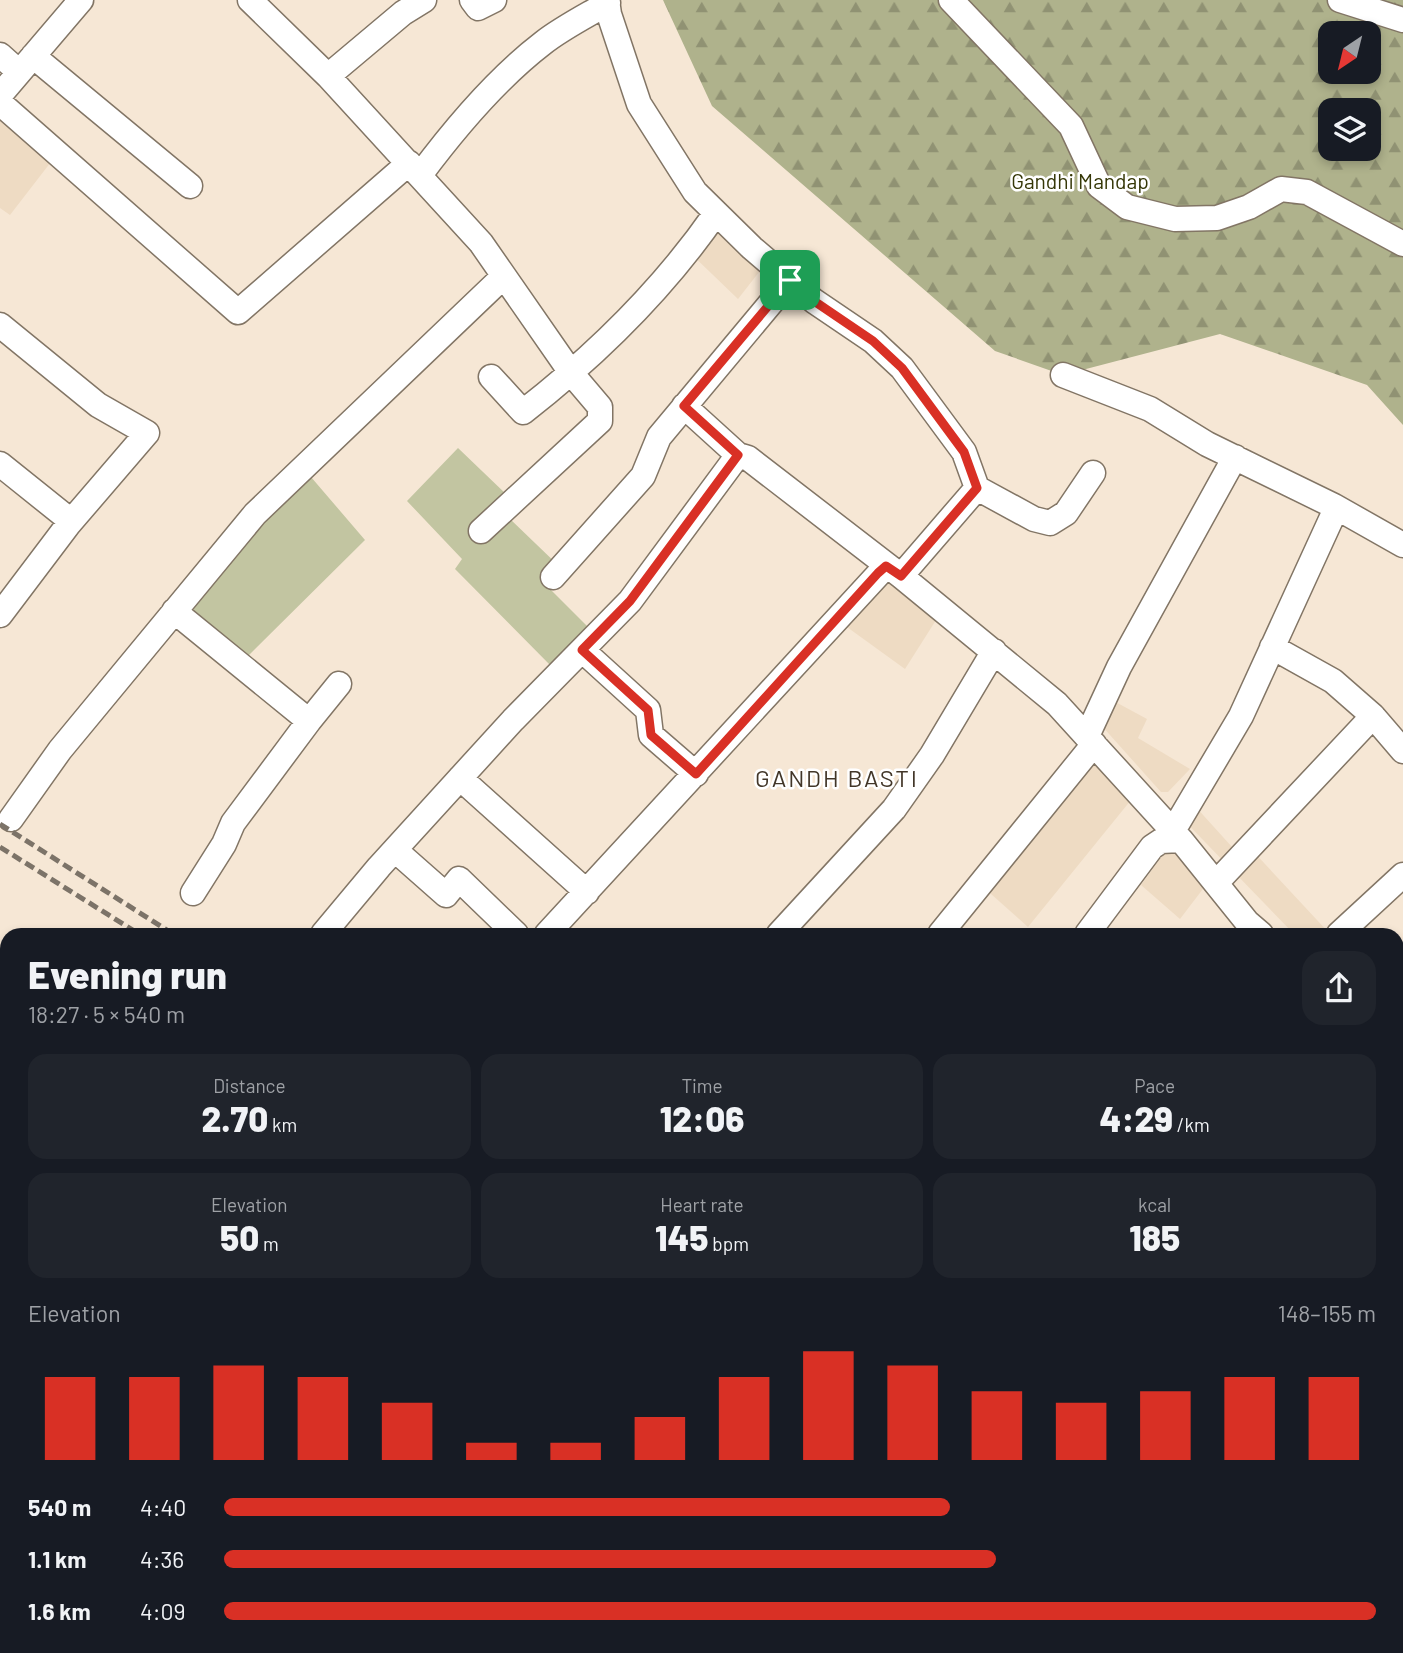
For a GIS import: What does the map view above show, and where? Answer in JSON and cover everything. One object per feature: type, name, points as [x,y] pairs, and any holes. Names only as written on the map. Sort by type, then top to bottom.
[{"type":"street","points":[[0,95],[81,0]]},
{"type":"street","points":[[250,0],[328,76],[481,243],[572,374],[600,407],[600,421],[481,531]]},
{"type":"street","points":[[328,76],[403,13],[424,0]]},
{"type":"street","points":[[472,0],[478,8],[494,0]]},
{"type":"street","points":[[951,0],[1070,126],[1099,186],[1127,207],[1175,219],[1217,218],[1249,207],[1281,189],[1307,192],[1403,244]]},
{"type":"street","points":[[1340,0],[1403,20]]},
{"type":"street","points":[[0,103],[238,312],[415,169],[504,78],[543,43],[608,2],[639,104],[695,192],[814,301],[873,341],[902,368],[964,452],[977,488],[1034,519],[1050,523],[1066,513],[1093,473]]},
{"type":"street","points":[[0,55],[26,64],[190,186]]},
{"type":"street","points":[[491,377],[523,412],[572,374],[691,250],[716,213]]},
{"type":"street","points":[[11,819],[60,750],[255,514],[504,276]]},
{"type":"street","points":[[553,577],[643,476],[659,437],[790,280]]},
{"type":"street","points":[[0,325],[98,405],[147,433],[71,521],[0,615]]},
{"type":"street","points":[[1063,375],[1150,409],[1403,545]]},
{"type":"street","points":[[684,406],[738,455],[748,458],[894,571],[1057,704],[1177,835],[1216,883],[1246,928]]},
{"type":"street","points":[[328,928],[460,778],[630,601],[738,455]]},
{"type":"street","points":[[945,928],[1090,740],[1119,667],[1235,457]]},
{"type":"street","points":[[0,464],[71,521]]},
{"type":"street","points":[[553,928],[696,774],[977,488]]},
{"type":"street","points":[[1091,928],[1152,847],[1177,835],[1241,716],[1333,515],[1334,506]]},
{"type":"street","points":[[174,611],[309,721]]},
{"type":"street","points":[[1272,647],[1333,681],[1373,716],[1403,751]]},
{"type":"street","points":[[582,650],[648,710],[651,735],[696,774]]},
{"type":"street","points":[[785,928],[894,809],[932,755],[994,652]]},
{"type":"street","points":[[193,893],[224,844],[233,823],[340,684]]},
{"type":"street","points":[[1216,883],[1373,716]]},
{"type":"street","points":[[460,778],[587,892]]},
{"type":"street","points":[[395,850],[446,895],[459,879],[510,928]]},
{"type":"street","points":[[1346,928],[1403,876]]},
{"type":"shaded area","points":[[0,114],[54,158],[10,215],[0,208]]},
{"type":"shaded area","points":[[709,221],[763,267],[738,299],[686,249]]},
{"type":"shaded area","points":[[889,580],[938,617],[905,669],[840,622]]},
{"type":"shaded area","points":[[1110,699],[1147,719],[1138,738],[1190,769],[1168,792],[1161,792],[1101,725]]},
{"type":"shaded area","points":[[1089,756],[1131,800],[1028,927],[982,886]]},
{"type":"shaded area","points":[[1185,795],[1242,858],[1251,849],[1324,928],[1288,928],[1174,810]]},
{"type":"shaded area","points":[[1174,848],[1209,881],[1180,919],[1141,885],[1165,852]]},
{"type":"green space","name":"Gandhi Mandap","points":[[663,0],[1403,0],[1403,425],[1367,385],[1220,334],[1063,375],[995,351],[712,106]]},
{"type":"green space","points":[[458,448],[507,495],[509,518],[562,569],[548,587],[590,629],[551,666],[455,569],[462,559],[407,501]]},
{"type":"green space","points":[[305,470],[365,540],[246,658],[183,604]]},
{"type":"railway","points":[[0,824],[164,928]]},
{"type":"railway","points":[[0,847],[129,928]]},
{"type":"district","name":"GANDH BASTI","points":[[837,779]]},
{"type":"route","points":[[790,280],[814,301],[873,341],[902,368],[964,452],[977,488],[901,576],[886,566],[878,573],[696,774],[651,735],[648,710],[582,650],[630,601],[738,455],[684,406],[790,280]]}]
